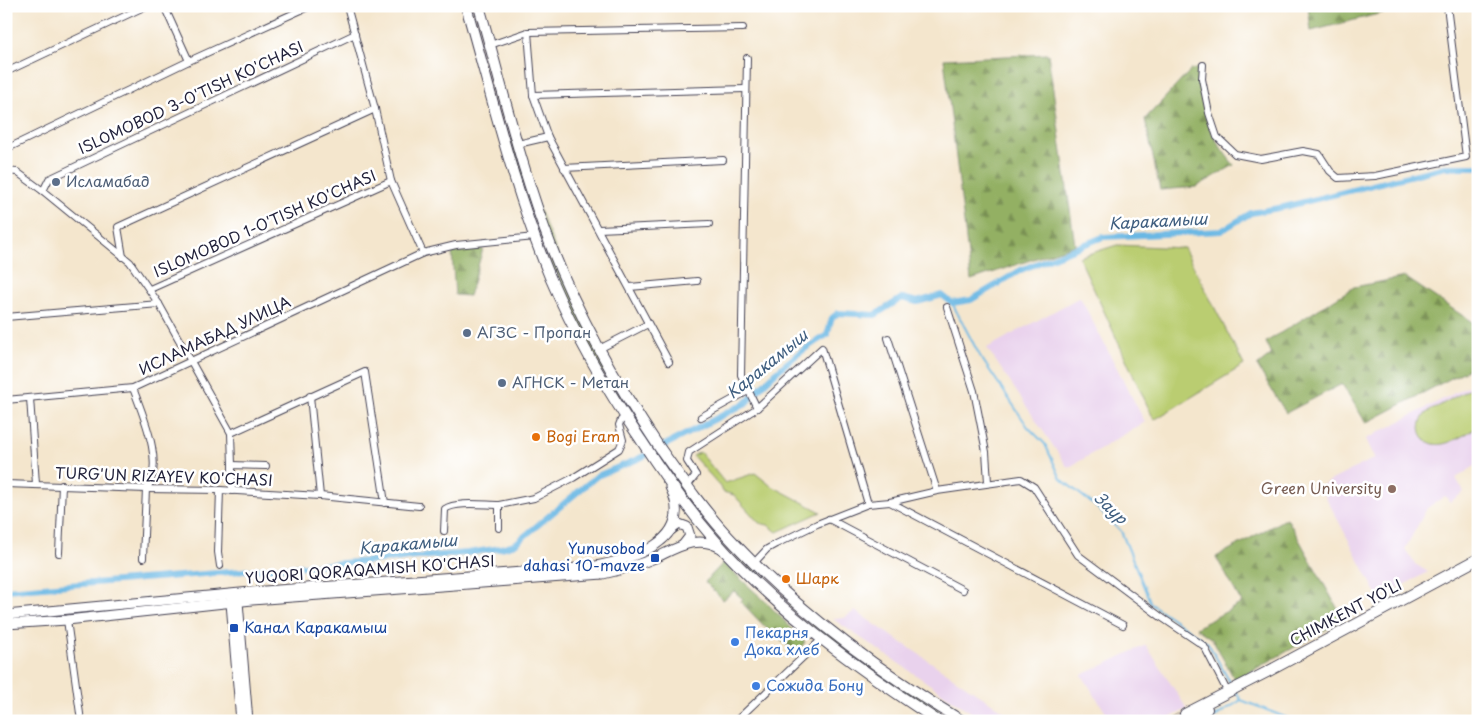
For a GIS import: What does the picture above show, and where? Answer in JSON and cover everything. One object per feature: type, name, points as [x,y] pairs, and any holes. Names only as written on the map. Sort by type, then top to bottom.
[{"type":"highway","points":[[466,6],[500,128],[550,277],[574,328],[601,377],[644,445],[693,515],[723,549],[778,603],[872,676],[938,721]]},
{"type":"highway","points":[[479,6],[536,204],[570,292],[618,382],[668,459],[719,526],[754,563],[787,593],[878,666],[962,721]]},
{"type":"highway","points":[[500,128],[512,124]]},
{"type":"highway","name":"CHIMKENT YO‘LI","points":[[1188,717],[1478,558]]},
{"type":"highway","points":[[778,603],[787,593]]},
{"type":"main road","points":[[666,478],[676,505],[671,530]]},
{"type":"main road","points":[[671,530],[678,524],[687,527],[690,536],[682,545]]},
{"type":"main road","name":"YUQORI QORAQAMISH KO'CHASI","points":[[6,624],[67,620],[234,599],[590,567],[616,562],[647,550],[662,541],[671,530]]},
{"type":"main road","name":"YUQORI QORAQAMISH KO'CHASI","points":[[6,615],[603,574],[638,564],[682,545],[701,542],[713,544],[723,549]]},
{"type":"main road","points":[[234,599],[241,721]]},
{"type":"main road","points":[[234,599],[248,721]]},
{"type":"street","points":[[6,72],[146,6]]},
{"type":"street","points":[[164,6],[189,61]]},
{"type":"street","points":[[6,149],[189,61],[310,6]]},
{"type":"street","points":[[347,6],[375,109],[391,181],[423,253]]},
{"type":"street","points":[[1203,65],[1202,79],[1209,113],[1217,137],[1235,154],[1261,159],[1303,151],[1319,154],[1338,178],[1375,176],[1466,157],[1447,6]]},
{"type":"street","points":[[490,45],[528,32],[743,28]]},
{"type":"street","points":[[528,32],[533,95],[548,136],[669,362]]},
{"type":"street","name":"ISLOMOBOD 3-O'TISH KO'CHASI","points":[[42,190],[49,179],[355,34]]},
{"type":"street","points":[[747,58],[741,375],[757,408]]},
{"type":"street","points":[[533,95],[745,89]]},
{"type":"street","points":[[122,258],[118,226],[375,109]]},
{"type":"street","points":[[522,143],[548,136]]},
{"type":"street","points":[[564,168],[723,160]]},
{"type":"street","points":[[6,171],[17,172],[42,190],[122,258],[130,262],[150,289],[231,433],[232,491]]},
{"type":"street","name":"ISLOMOBOD 1-O'TISH KO'CHASI","points":[[150,289],[391,181]]},
{"type":"street","points":[[599,229],[709,224]]},
{"type":"street","name":"ИСЛАМАБАД УЛИЦА","points":[[6,400],[132,388],[423,253],[456,245],[535,237]]},
{"type":"street","points":[[630,287],[697,281]]},
{"type":"street","name":"ISLOMOBOD 1-O'TISH KO'CHASI","points":[[6,317],[159,304]]},
{"type":"street","points":[[947,307],[974,391],[986,452],[988,482]]},
{"type":"street","points":[[599,349],[648,324]]},
{"type":"street","points":[[888,338],[937,491]]},
{"type":"street","points":[[687,486],[696,475],[687,461],[689,452],[757,408],[822,348],[868,504]]},
{"type":"street","points":[[231,433],[365,372],[385,504]]},
{"type":"street","points":[[132,388],[148,426],[154,467],[150,484],[146,489],[144,558]]},
{"type":"street","points":[[701,417],[748,391]]},
{"type":"street","points":[[310,396],[320,496]]},
{"type":"street","points":[[30,398],[36,484]]},
{"type":"street","points":[[444,531],[445,509],[448,507],[462,504],[499,505],[534,498],[573,478],[619,449],[623,440],[620,425],[621,420],[625,416]]},
{"type":"street","points":[[232,465],[266,466]]},
{"type":"street","points":[[754,563],[767,549],[829,519],[868,504],[890,502],[988,482],[1021,479],[1034,488],[1078,555],[1161,617],[1204,646],[1228,694]]},
{"type":"street","name":"TURG'UN RIZAYEV KO'CHASI","points":[[6,484],[220,490],[320,496],[419,506]]},
{"type":"street","points":[[59,553],[62,485]]},
{"type":"street","points":[[220,490],[218,544],[220,566]]},
{"type":"street","points":[[890,502],[1123,625]]},
{"type":"street","points":[[499,505],[499,528]]},
{"type":"street","points":[[829,519],[963,590]]},
{"type":"street","points":[[67,620],[81,721]]},
{"type":"street","points":[[736,721],[822,639]]},
{"type":"shaded area","points":[[1080,297],[1145,422],[1068,468],[987,348]]},
{"type":"shaded area","name":"Green University","points":[[1478,381],[1478,464],[1456,478],[1464,492],[1450,502],[1445,496],[1427,508],[1405,549],[1415,564],[1428,572],[1379,598],[1320,486],[1375,458],[1366,439]]},
{"type":"shaded area","points":[[855,611],[1018,721],[984,721],[833,619],[844,618]]},
{"type":"shaded area","points":[[1146,645],[1187,709],[1163,721],[1111,721],[1082,675]]},
{"type":"green space","points":[[1308,6],[1410,6],[1311,31]]},
{"type":"green space","points":[[1048,54],[1075,245],[971,280],[944,59]]},
{"type":"green space","points":[[1199,68],[1201,96],[1207,120],[1225,154],[1234,165],[1196,187],[1160,190],[1145,119],[1191,70]]},
{"type":"green space","points":[[510,138],[513,138],[522,170],[613,383],[648,440],[686,494],[707,520],[779,592],[777,594],[728,548],[684,497],[609,384],[578,325],[551,264],[529,202]]},
{"type":"green space","points":[[1117,245],[1184,248],[1244,365],[1154,420],[1079,257]]},
{"type":"green space","points":[[483,249],[469,296],[455,295],[452,253]]},
{"type":"green space","points":[[1405,277],[1478,326],[1478,364],[1366,423],[1342,384],[1286,413],[1257,366],[1271,355],[1266,342],[1354,287]]},
{"type":"green space","points":[[1478,387],[1478,427],[1457,439],[1441,444],[1434,444],[1422,435],[1420,426],[1426,413],[1471,388]]},
{"type":"green space","points":[[700,452],[725,483],[755,473],[770,485],[821,512],[777,532],[768,525],[759,523],[734,495],[723,492],[721,487],[693,456]]},
{"type":"green space","points":[[1287,518],[1344,620],[1235,680],[1212,639],[1196,628],[1242,603],[1216,557]]},
{"type":"green space","points":[[723,563],[765,601],[805,642],[797,652],[773,635],[741,602],[743,599],[734,591],[723,600],[705,582]]},
{"type":"green space","points":[[790,602],[954,721],[947,721],[865,666],[788,605]]},
{"type":"waterway","name":"Каракамыш","points":[[6,590],[468,553],[515,544],[597,476],[638,459],[746,403],[784,366],[805,349],[827,335],[832,318],[838,313],[875,315],[902,298],[917,302],[942,295],[952,303],[971,300],[1021,270],[1103,237],[1221,231],[1251,213],[1284,207],[1445,167],[1478,167]]},
{"type":"waterway","name":"Заур","points":[[952,303],[980,356],[1028,427],[1045,444],[1061,479],[1094,505],[1121,531],[1151,604],[1208,643],[1232,686]]},
{"type":"waterway","name":"Заур","points":[[1236,692],[1241,700],[1295,721]]},
{"type":"waterway","points":[[1209,721],[1241,700]]},
{"type":"tunnel","points":[[1173,721],[1185,714]]},
{"type":"place","name":"Исламабад","points":[[56,182]]},
{"type":"place","name":"АГЗС - Пропан","points":[[467,333]]},
{"type":"place","name":"АГНСК - Метан","points":[[502,383]]},
{"type":"place","name":"Bogi Eram","points":[[536,437]]},
{"type":"place","name":"Green University","points":[[1392,489]]},
{"type":"place","name":"Yunusobod dahasi 10-mavze","points":[[655,558]]},
{"type":"place","name":"Шарк","points":[[786,579]]},
{"type":"place","name":"Канал Каракамыш","points":[[234,628]]},
{"type":"place","name":"Пекарня Дока хлеб","points":[[735,642]]},
{"type":"place","name":"Сожида Бону","points":[[756,686]]}]
